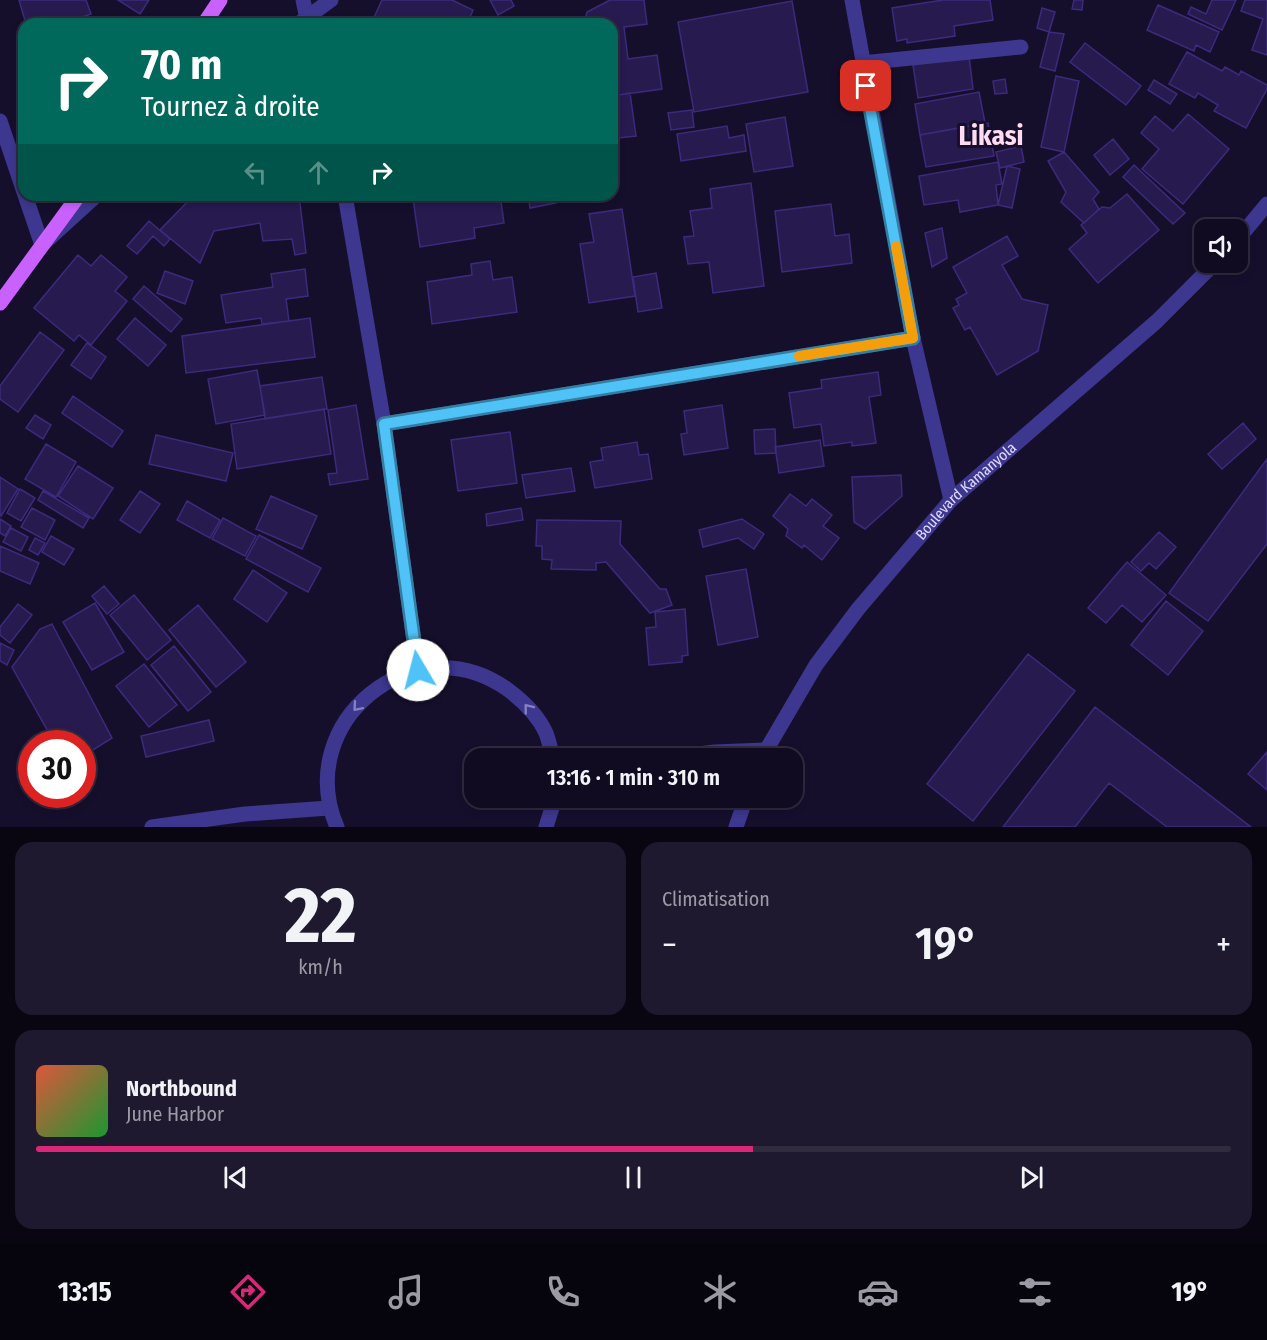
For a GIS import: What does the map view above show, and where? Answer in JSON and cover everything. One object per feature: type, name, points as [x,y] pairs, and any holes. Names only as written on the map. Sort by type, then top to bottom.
[{"type":"main road","points":[[208,18],[220,0]]},
{"type":"main road","points":[[0,303],[75,201]]},
{"type":"street","points":[[303,0],[304,18]]},
{"type":"street","points":[[309,18],[331,0]]},
{"type":"street","points":[[852,0],[913,338],[951,500]]},
{"type":"street","points":[[862,63],[1021,47]]},
{"type":"street","points":[[0,121],[18,176]]},
{"type":"street","points":[[26,201],[42,245],[91,201]]},
{"type":"street","points":[[346,201],[384,424],[418,670]]},
{"type":"street","points":[[1248,227],[1267,204]]},
{"type":"street","name":"Boulevard Kamanyola","points":[[767,748],[816,665],[858,609],[951,500],[1157,321],[1205,273]]},
{"type":"street","points":[[384,424],[913,338]]},
{"type":"street","points":[[337,827],[329,808],[327,771],[336,736],[356,705],[384,683],[418,670],[456,668],[493,679],[524,701],[545,732],[550,748]]},
{"type":"street","points":[[152,827],[245,814],[329,808]]},
{"type":"street","points":[[546,827],[552,808]]},
{"type":"street","points":[[736,827],[743,808]]},
{"type":"building","points":[[19,0],[86,0],[91,14],[79,18],[24,18]]},
{"type":"building","points":[[118,0],[149,0],[140,14]]},
{"type":"building","points":[[382,0],[452,0],[473,10],[470,18],[374,18]]},
{"type":"building","points":[[490,0],[511,0],[514,6],[498,15]]},
{"type":"building","points":[[610,0],[644,0],[647,24],[624,27],[628,59],[657,55],[662,89],[618,95],[618,18],[586,18],[587,12]]},
{"type":"building","points":[[943,0],[990,0],[993,20],[954,26],[955,36],[907,43],[907,39],[897,41],[892,8]]},
{"type":"building","points":[[1074,0],[1083,0],[1082,10],[1072,9]]},
{"type":"building","points":[[1212,0],[1236,0],[1222,30],[1188,14],[1191,7],[1206,14]]},
{"type":"building","points":[[1245,0],[1267,0],[1267,55],[1252,50],[1263,19],[1241,11]]},
{"type":"building","points":[[792,1],[808,92],[694,112],[678,22]]},
{"type":"building","points":[[1158,5],[1219,32],[1210,52],[1196,45],[1194,51],[1147,30]]},
{"type":"building","points":[[1042,8],[1055,12],[1049,32],[1037,28]]},
{"type":"building","points":[[1049,32],[1064,34],[1055,71],[1040,67]]},
{"type":"building","points":[[1085,43],[1141,86],[1126,105],[1070,62]]},
{"type":"building","points":[[1187,52],[1222,71],[1225,67],[1239,75],[1241,71],[1267,85],[1246,128],[1214,111],[1218,105],[1198,93],[1195,98],[1169,84]]},
{"type":"building","points":[[969,56],[973,89],[918,98],[913,65]]},
{"type":"building","points":[[1056,76],[1079,81],[1064,152],[1041,147]]},
{"type":"building","points":[[1005,79],[1007,93],[995,94],[993,81]]},
{"type":"building","points":[[1154,80],[1177,94],[1170,104],[1148,90]]},
{"type":"building","points":[[979,92],[985,123],[920,135],[915,104]]},
{"type":"building","points":[[630,93],[636,136],[618,138],[618,95]]},
{"type":"building","points":[[692,110],[694,127],[671,130],[668,113]]},
{"type":"building","points":[[1188,114],[1229,149],[1183,204],[1142,169],[1159,149],[1141,133],[1155,116],[1173,131]]},
{"type":"building","points":[[785,117],[793,166],[754,172],[746,124]]},
{"type":"building","points":[[988,123],[994,156],[926,167],[920,135]]},
{"type":"building","points":[[727,126],[729,138],[744,135],[746,151],[681,161],[677,134]]},
{"type":"building","points":[[1113,139],[1129,159],[1110,175],[1094,155]]},
{"type":"building","points":[[1021,146],[1024,162],[1000,168],[996,152]]},
{"type":"building","points":[[1064,152],[1099,192],[1093,199],[1099,209],[1084,223],[1061,202],[1066,192],[1048,161]]},
{"type":"building","points":[[998,162],[1002,184],[996,185],[998,205],[960,212],[958,200],[924,205],[919,176]]},
{"type":"building","points":[[1134,165],[1185,213],[1173,224],[1123,177]]},
{"type":"building","points":[[1007,166],[1020,169],[1012,208],[998,205]]},
{"type":"building","points":[[751,183],[764,286],[713,293],[709,262],[688,264],[684,237],[694,236],[690,211],[712,208],[710,189]]},
{"type":"building","points":[[1127,194],[1159,230],[1098,283],[1069,249],[1087,233],[1081,225],[1102,207],[1110,208]]},
{"type":"building","points":[[188,201],[300,201],[306,253],[295,255],[292,239],[263,241],[260,223],[214,231],[200,263],[160,230]]},
{"type":"building","points":[[413,201],[501,201],[504,223],[474,228],[475,238],[420,247]]},
{"type":"building","points":[[529,201],[556,201],[556,203],[530,208]]},
{"type":"building","points":[[831,204],[835,236],[849,234],[852,263],[782,272],[775,211]]},
{"type":"building","points":[[622,209],[635,296],[589,303],[580,244],[594,242],[589,214]]},
{"type":"building","points":[[149,221],[170,239],[164,246],[153,236],[137,254],[127,246]]},
{"type":"building","points":[[942,228],[947,258],[932,267],[925,233]]},
{"type":"building","points":[[1007,236],[1018,256],[1002,265],[1022,299],[1048,305],[1038,351],[997,375],[970,327],[965,330],[953,308],[959,305],[956,299],[967,293],[953,267]]},
{"type":"building","points":[[78,255],[91,266],[101,255],[127,277],[115,291],[127,301],[91,345],[79,335],[74,341],[34,308]]},
{"type":"building","points":[[490,261],[493,280],[512,277],[517,312],[432,324],[427,282],[472,275],[471,264]]},
{"type":"building","points":[[305,269],[308,296],[286,299],[289,321],[262,324],[261,318],[226,323],[221,295],[273,287],[271,274]]},
{"type":"building","points":[[165,271],[193,281],[185,304],[157,293]]},
{"type":"building","points":[[656,273],[662,308],[638,312],[633,277]]},
{"type":"building","points":[[144,286],[182,319],[171,332],[133,299]]},
{"type":"building","points":[[135,318],[166,345],[148,366],[117,339]]},
{"type":"building","points":[[310,318],[315,357],[186,373],[182,336]]},
{"type":"building","points":[[40,332],[64,350],[18,412],[0,399],[0,386]]},
{"type":"building","points":[[87,343],[106,357],[91,379],[71,365]]},
{"type":"building","points":[[257,370],[265,415],[216,424],[208,379]]},
{"type":"building","points":[[878,372],[881,395],[869,397],[876,443],[852,446],[852,442],[824,446],[821,424],[794,428],[789,393],[822,388],[821,380]]},
{"type":"building","points":[[322,377],[327,409],[265,419],[260,386]]},
{"type":"building","points":[[73,396],[123,431],[112,447],[62,413]]},
{"type":"building","points":[[356,405],[368,479],[330,485],[328,474],[337,473],[328,410]]},
{"type":"building","points":[[722,405],[728,448],[684,455],[681,434],[687,433],[684,411]]},
{"type":"building","points":[[324,409],[331,454],[237,469],[231,424]]},
{"type":"building","points":[[35,415],[51,425],[43,439],[26,428]]},
{"type":"building","points":[[1243,423],[1256,439],[1222,469],[1208,454]]},
{"type":"building","points":[[775,429],[776,453],[755,454],[754,430]]},
{"type":"building","points":[[510,432],[517,483],[458,491],[451,440]]},
{"type":"building","points":[[156,435],[233,453],[226,481],[149,464]]},
{"type":"building","points":[[820,440],[824,466],[779,473],[775,447]]},
{"type":"building","points":[[637,442],[639,455],[648,454],[652,479],[595,488],[590,462],[603,460],[601,448]]},
{"type":"building","points":[[46,444],[76,462],[56,497],[25,479]]},
{"type":"building","points":[[1267,459],[1267,544],[1208,621],[1169,593]]},
{"type":"building","points":[[78,466],[113,488],[93,519],[58,496]]},
{"type":"building","points":[[571,468],[575,491],[526,498],[522,475]]},
{"type":"building","points":[[901,475],[902,496],[865,529],[854,522],[852,477]]},
{"type":"building","points":[[0,477],[18,489],[1,516],[0,515]]},
{"type":"building","points":[[20,489],[35,498],[21,521],[7,513]]},
{"type":"building","points":[[43,491],[89,518],[83,528],[38,500]]},
{"type":"building","points":[[140,491],[160,504],[140,533],[120,520]]},
{"type":"building","points":[[790,494],[806,506],[812,499],[832,515],[823,526],[839,538],[822,560],[804,545],[802,548],[786,536],[788,529],[773,516]]},
{"type":"building","points":[[271,496],[317,516],[302,549],[256,529]]},
{"type":"building","points":[[187,501],[220,520],[210,538],[177,520]]},
{"type":"building","points":[[32,508],[55,520],[45,540],[21,527]]},
{"type":"building","points":[[521,508],[523,520],[487,526],[486,514]]},
{"type":"building","points":[[223,518],[256,536],[245,556],[212,539]]},
{"type":"building","points":[[0,519],[11,526],[5,536],[0,533]]},
{"type":"building","points":[[742,519],[764,534],[754,549],[738,538],[703,547],[699,530]]},
{"type":"building","points":[[537,520],[621,521],[620,544],[660,589],[666,589],[672,605],[650,613],[606,562],[596,563],[596,570],[551,569],[552,560],[542,559],[542,546],[536,546]]},
{"type":"building","points":[[11,528],[28,537],[21,551],[3,542]]},
{"type":"building","points":[[1159,532],[1176,547],[1156,569],[1149,563],[1141,571],[1131,562]]},
{"type":"building","points":[[259,535],[321,568],[308,592],[246,559]]},
{"type":"building","points":[[51,536],[74,549],[64,565],[42,552]]},
{"type":"building","points":[[35,538],[45,543],[38,555],[29,550]]},
{"type":"building","points":[[0,546],[39,563],[30,584],[0,571]]},
{"type":"building","points":[[1127,562],[1166,595],[1142,622],[1122,605],[1106,623],[1088,608]]},
{"type":"building","points":[[746,569],[758,637],[718,645],[706,576]]},
{"type":"building","points":[[253,570],[287,593],[267,622],[234,599]]},
{"type":"building","points":[[104,586],[119,604],[107,614],[92,596]]},
{"type":"building","points":[[134,595],[171,640],[147,660],[110,615]]},
{"type":"building","points":[[1166,601],[1203,631],[1168,675],[1131,645]]},
{"type":"building","points":[[95,603],[124,652],[92,670],[63,622]]},
{"type":"building","points":[[18,604],[32,615],[10,643],[0,635],[0,627]]},
{"type":"building","points":[[198,605],[246,662],[216,687],[169,630]]},
{"type":"building","points":[[685,609],[688,655],[682,656],[682,662],[649,665],[646,628],[656,627],[655,612]]},
{"type":"building","points":[[52,624],[112,738],[96,748],[96,730],[47,730],[12,667],[40,629]]},
{"type":"building","points":[[0,643],[14,650],[7,665],[0,661]]},
{"type":"building","points":[[174,646],[211,692],[188,711],[151,665]]},
{"type":"building","points":[[1028,654],[1075,691],[973,821],[927,784]]},
{"type":"building","points":[[144,664],[177,705],[149,727],[116,686]]},
{"type":"building","points":[[1095,707],[1251,827],[1167,827],[1109,783],[1075,827],[1003,827]]},
{"type":"building","points":[[209,720],[214,741],[146,757],[141,736]]},
{"type":"building","points":[[1267,752],[1267,790],[1248,774]]},
{"type":"slow traffic","points":[[799,356],[913,338],[896,246]]},
{"type":"district","name":"Likasi","points":[[991,136]]},
{"type":"route","points":[[418,670],[384,424],[913,338],[866,86]]}]
